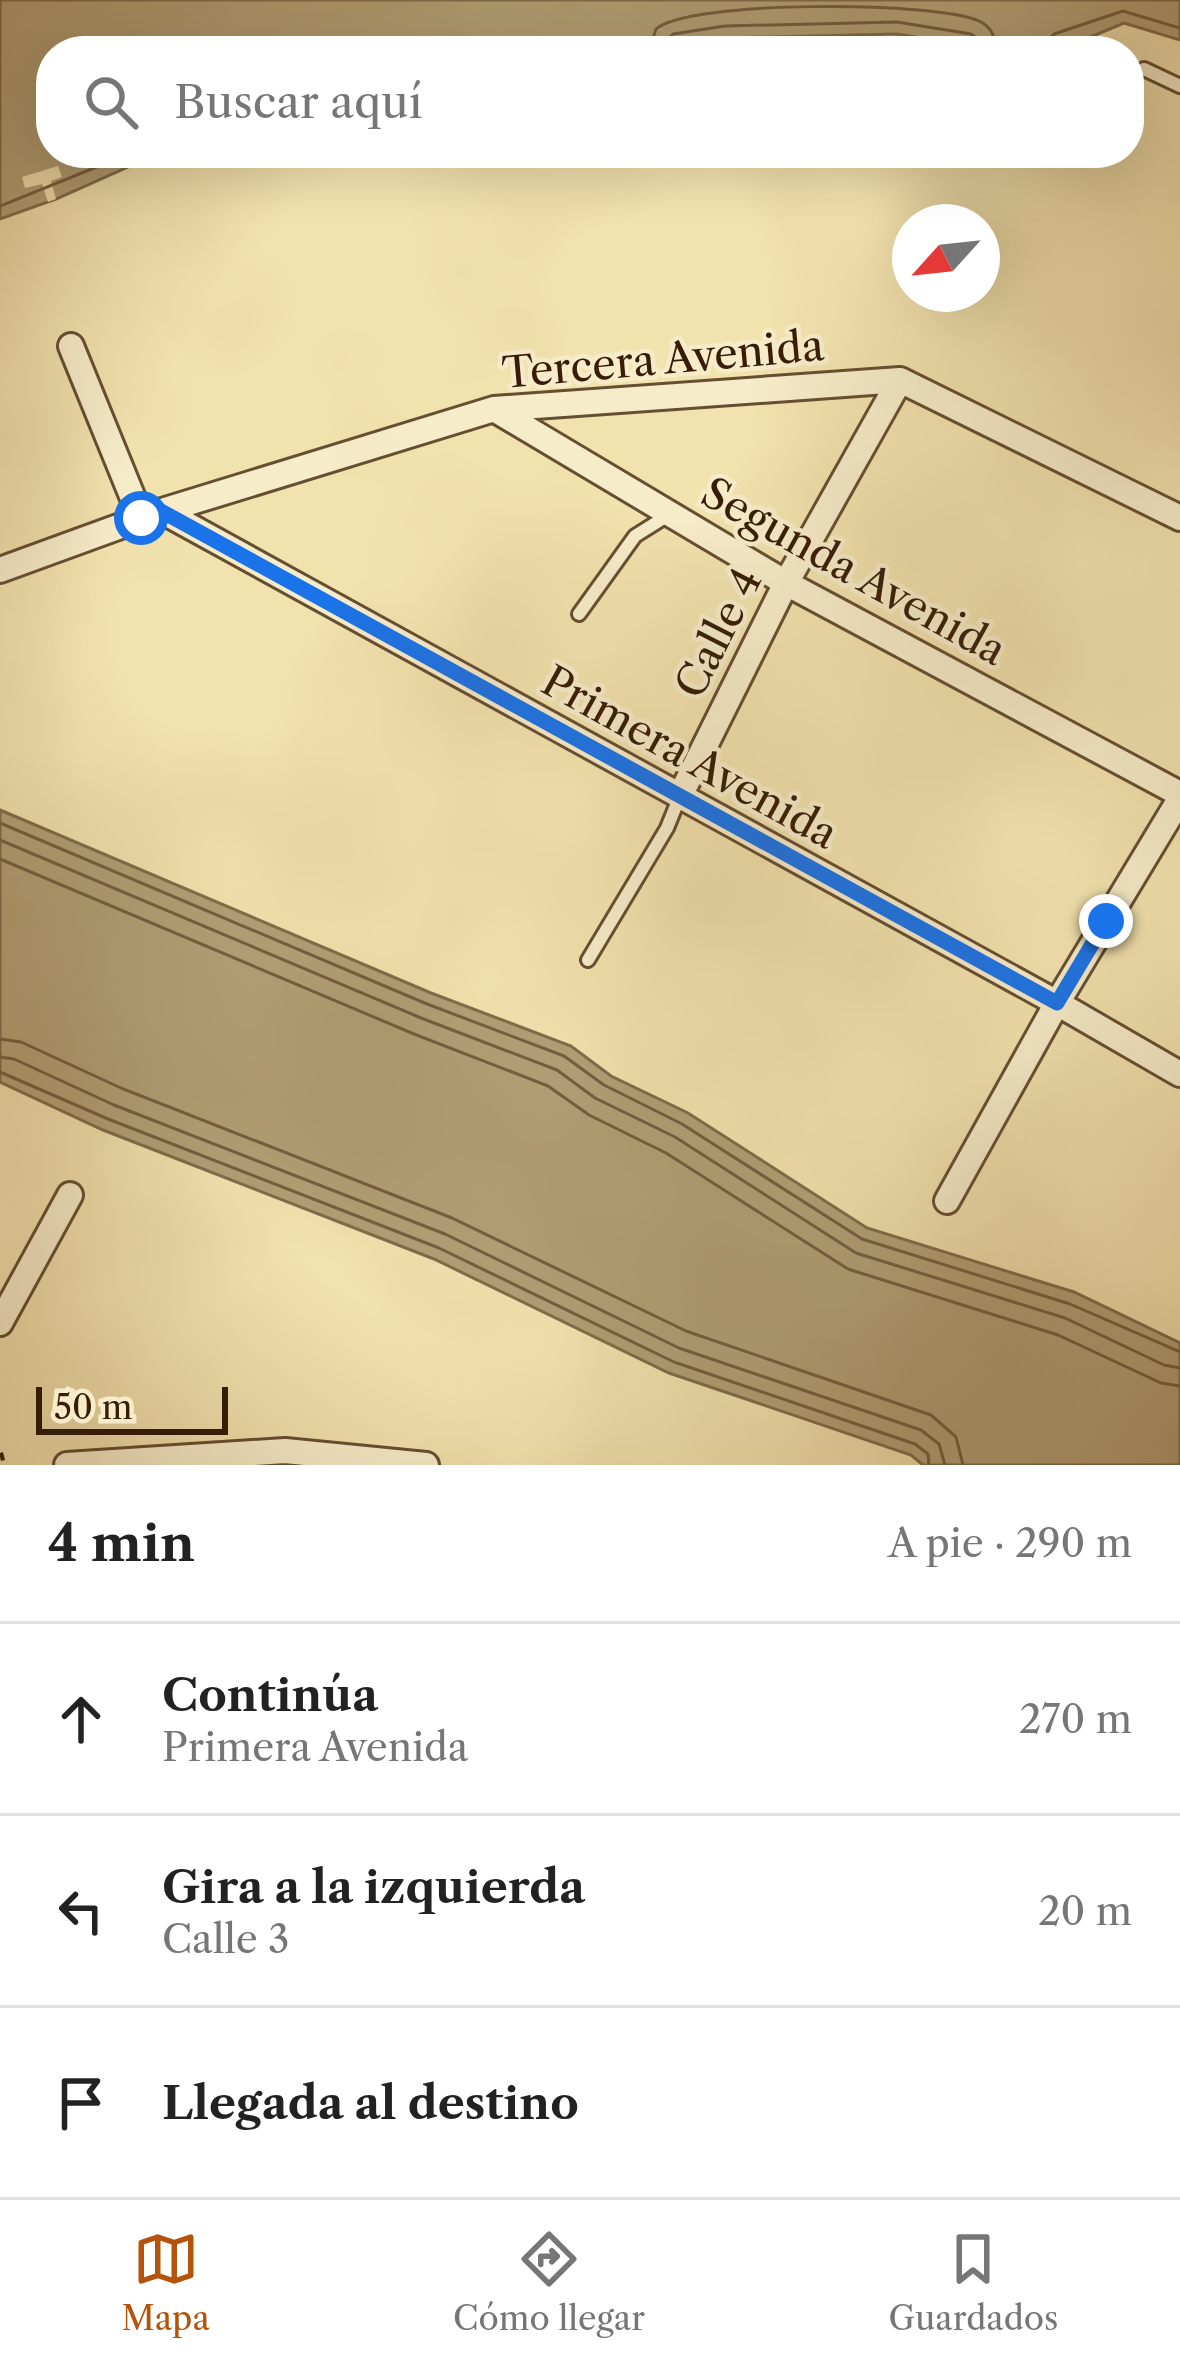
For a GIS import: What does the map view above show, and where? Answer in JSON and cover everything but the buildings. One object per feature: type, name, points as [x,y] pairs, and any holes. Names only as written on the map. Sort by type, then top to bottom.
[{"type":"street","points":[[71,346],[151,515]]},
{"type":"street","points":[[899,380],[1180,518]]},
{"type":"street","name":"Tercera Avenida","points":[[0,570],[151,515],[494,409],[899,380]]},
{"type":"street","name":"Calle 4","points":[[680,796],[786,583],[899,380]]},
{"type":"street","name":"Segunda Avenida","points":[[494,409],[786,583],[1180,797]]},
{"type":"street","name":"Primera Avenida","points":[[151,515],[680,796],[1180,1074]]},
{"type":"street","points":[[947,1201],[1057,1003],[1180,797]]},
{"type":"street","points":[[0,1323],[70,1195]]},
{"type":"street","points":[[67,1465],[285,1451],[426,1465]]},
{"type":"lane","points":[[1144,69],[1180,86]]},
{"type":"lane","points":[[579,614],[634,536],[671,514]]},
{"type":"lane","points":[[588,960],[667,828],[680,796]]},
{"type":"water","points":[[0,0],[1180,0],[1180,40],[1124,23],[1093,36],[36,36],[36,168],[126,168],[0,219]]},
{"type":"water","points":[[0,810],[431,993],[571,1046],[611,1076],[688,1113],[867,1228],[1074,1292],[1180,1343],[1180,1465],[923,1465],[911,1455],[669,1373],[434,1259],[103,1130],[0,1082]]},
{"type":"pier","points":[[59,168],[62,177],[51,181],[56,199],[48,202],[42,184],[25,188],[22,177]]},
{"type":"railway","points":[[0,1457],[4,1456]]},
{"type":"route","points":[[141,518],[161,511],[1057,1003],[1106,921]]}]
